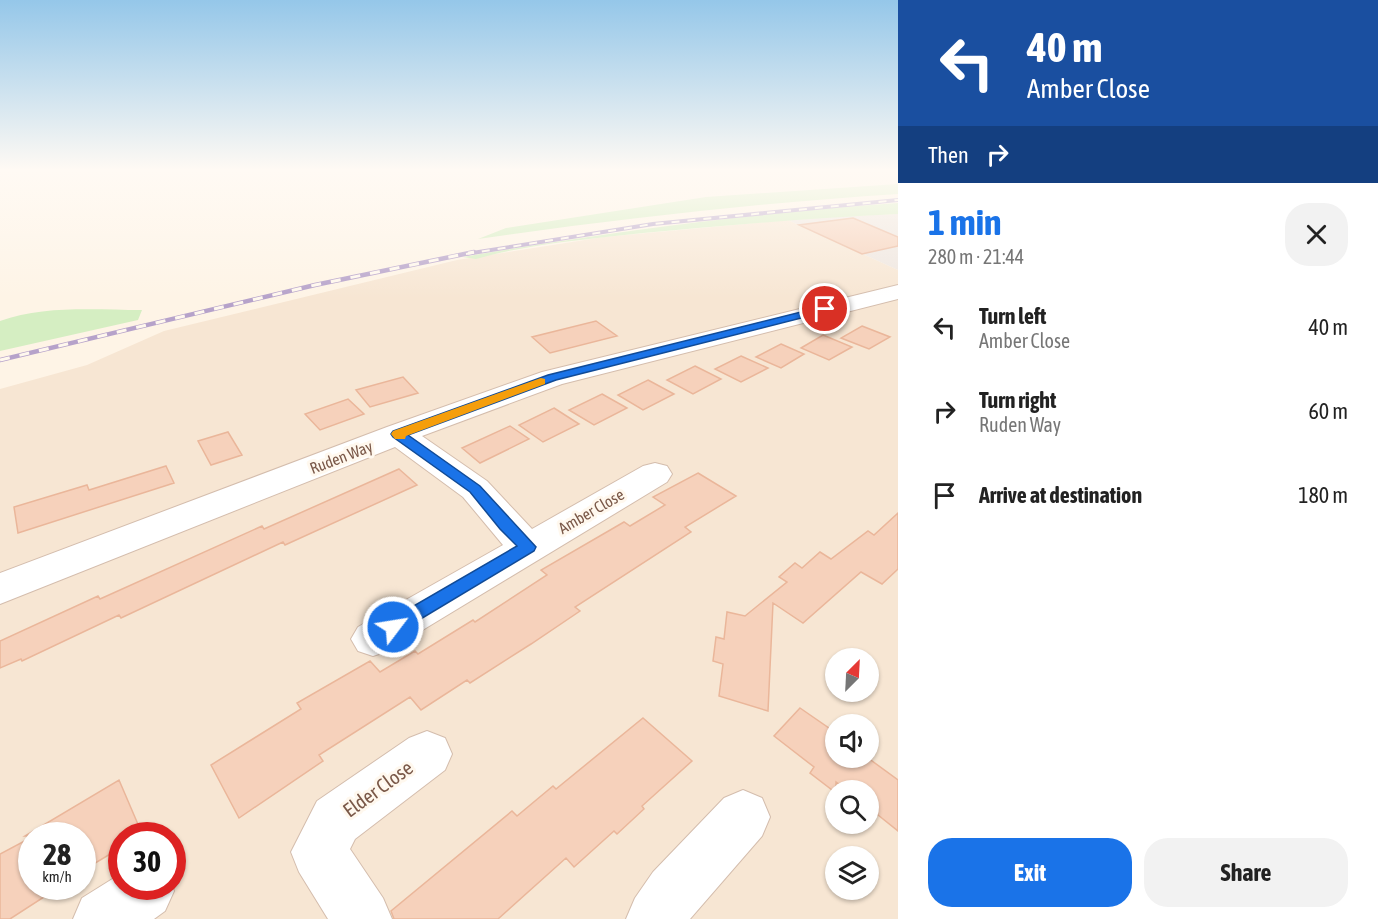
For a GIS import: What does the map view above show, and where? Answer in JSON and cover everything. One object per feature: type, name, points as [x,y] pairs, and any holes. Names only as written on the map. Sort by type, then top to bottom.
[{"type":"street","name":"Ruden Way","points":[[0,589],[398,434],[552,378],[898,292]]},
{"type":"street","points":[[398,434],[475,489],[505,525],[528,547]]},
{"type":"street","name":"Amber Close","points":[[373,639],[655,474]]},
{"type":"street","name":"Elder Close","points":[[362,919],[319,852],[336,820],[427,754]]},
{"type":"street","points":[[656,919],[674,892],[743,817]]},
{"type":"shaded area","points":[[898,214],[898,270],[788,220],[803,218]]},
{"type":"shaded area","points":[[788,220],[898,270],[898,919],[0,919],[0,389],[87,365],[164,331],[457,260],[604,237]]},
{"type":"green space","points":[[610,212],[689,212],[478,239],[506,228]]},
{"type":"green space","points":[[789,212],[898,212],[898,214],[643,233],[537,246],[476,259],[463,257],[571,239]]},
{"type":"green space","points":[[52,310],[142,310],[138,320],[0,351],[0,321],[17,316]]},
{"type":"building","points":[[853,218],[898,237],[898,246],[862,254],[799,225]]},
{"type":"building","points":[[596,321],[617,336],[550,353],[532,337]]},
{"type":"building","points":[[862,326],[890,337],[869,349],[841,338]]},
{"type":"building","points":[[823,335],[852,347],[829,360],[801,348]]},
{"type":"building","points":[[781,344],[804,354],[781,368],[756,357]]},
{"type":"building","points":[[741,356],[768,368],[741,382],[715,369]]},
{"type":"building","points":[[695,366],[721,379],[693,394],[667,380]]},
{"type":"building","points":[[403,377],[418,393],[370,407],[356,390]]},
{"type":"building","points":[[648,380],[674,394],[643,410],[618,395]]},
{"type":"building","points":[[602,394],[627,408],[594,425],[569,410]]},
{"type":"building","points":[[348,399],[364,414],[320,430],[305,414]]},
{"type":"building","points":[[554,408],[579,424],[543,442],[519,425]]},
{"type":"building","points":[[510,426],[529,439],[480,463],[462,448]]},
{"type":"building","points":[[228,432],[242,455],[211,465],[198,441]]},
{"type":"building","points":[[166,466],[174,483],[18,533],[14,507],[87,485],[89,490]]},
{"type":"building","points":[[399,469],[417,485],[285,545],[283,542],[121,618],[119,615],[22,661],[21,659],[0,668],[0,641],[98,596],[100,599],[262,526],[264,529]]},
{"type":"building","points":[[698,473],[736,496],[685,527],[691,532],[575,607],[580,611],[531,644],[470,683],[467,680],[421,710],[410,697],[319,755],[323,761],[239,818],[211,765],[301,709],[297,703],[370,661],[380,672],[415,651],[418,654],[473,620],[475,622],[547,575],[541,570],[624,522],[630,526],[665,505],[653,497]]},
{"type":"building","points":[[898,513],[898,569],[882,584],[861,572],[803,623],[773,603],[768,711],[719,696],[723,664],[713,661],[716,637],[724,639],[727,612],[745,616],[787,582],[779,577],[795,563],[802,568],[820,552],[831,559],[868,531],[874,535]]},
{"type":"building","points":[[800,708],[825,725],[825,768],[879,768],[879,766],[898,780],[898,831],[879,816],[879,780],[825,780],[825,785],[810,773],[814,767],[774,736]]},
{"type":"building","points":[[643,718],[692,761],[642,806],[644,809],[617,834],[614,831],[574,867],[566,858],[498,919],[394,919],[391,911],[512,811],[517,816],[553,786],[556,789]]},
{"type":"building","points":[[119,780],[137,822],[108,822],[108,855],[96,863],[96,822],[48,822]]},
{"type":"building","points":[[18,844],[18,900],[39,900],[10,919],[0,919],[0,854]]},
{"type":"railway","points":[[466,254],[653,224],[777,212]]},
{"type":"railway","points":[[0,360],[315,285],[474,252]]},
{"type":"slow traffic","points":[[400,436],[398,434],[541,382]]},
{"type":"route","points":[[393,627],[528,547],[505,525],[475,489],[436,464],[398,434],[552,378],[825,309]]}]
